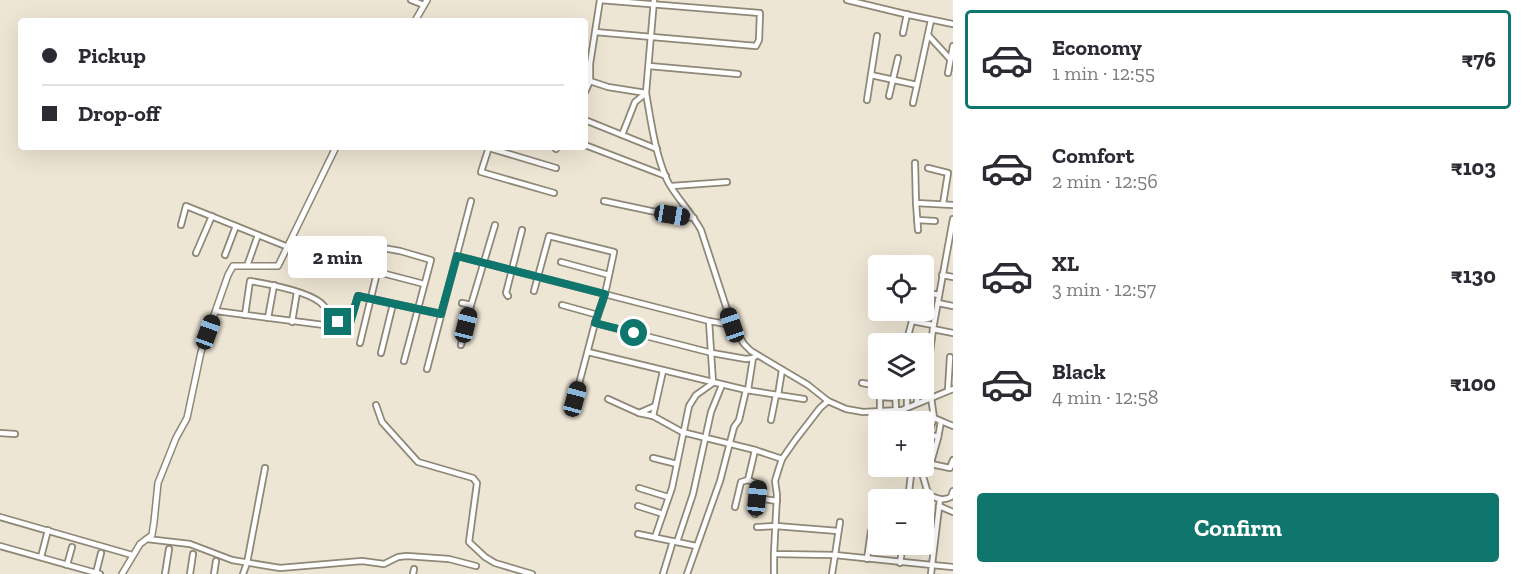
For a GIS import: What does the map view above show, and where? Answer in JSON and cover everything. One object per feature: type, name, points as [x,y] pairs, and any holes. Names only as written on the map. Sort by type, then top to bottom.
[{"type":"street","points":[[411,0],[425,3],[417,18]]},
{"type":"street","points":[[588,85],[590,81],[590,64],[595,32],[600,0],[760,14],[759,40],[756,46],[595,32]]},
{"type":"street","points":[[684,0],[684,8]]},
{"type":"street","points":[[847,0],[953,24]]},
{"type":"street","points":[[654,3],[646,93],[652,131],[668,181],[701,230],[732,325],[754,357],[808,385],[828,401],[846,408],[868,412]]},
{"type":"street","points":[[903,33],[907,15]]},
{"type":"street","points":[[913,103],[931,20]]},
{"type":"street","points":[[928,35],[950,59]]},
{"type":"street","points":[[867,100],[878,36]]},
{"type":"street","points":[[948,73],[953,46]]},
{"type":"street","points":[[889,96],[898,58]]},
{"type":"street","points":[[649,66],[738,74]]},
{"type":"street","points":[[871,75],[917,85]]},
{"type":"street","points":[[590,81],[608,87],[646,93]]},
{"type":"street","points":[[622,135],[635,102],[646,93]]},
{"type":"street","points":[[588,121],[657,149]]},
{"type":"street","points":[[588,146],[666,176]]},
{"type":"street","points":[[122,574],[140,544],[152,535],[158,483],[176,438],[188,418],[201,352],[228,275],[233,266],[278,266],[335,150]]},
{"type":"street","points":[[488,150],[481,172],[554,193]]},
{"type":"street","points":[[496,150],[556,168]]},
{"type":"street","points":[[915,164],[918,230]]},
{"type":"street","points":[[928,168],[948,173],[943,204]]},
{"type":"street","points":[[672,186],[727,182]]},
{"type":"street","points":[[427,369],[471,201]]},
{"type":"street","points":[[604,201],[651,212],[694,218]]},
{"type":"street","points":[[916,203],[953,205]]},
{"type":"street","points":[[181,225],[186,206],[288,247]]},
{"type":"street","points":[[196,253],[212,216]]},
{"type":"street","points":[[917,219],[935,221]]},
{"type":"street","points":[[932,333],[942,275],[950,248],[953,221]]},
{"type":"street","points":[[461,345],[495,225]]},
{"type":"street","points":[[225,255],[236,226]]},
{"type":"street","points":[[508,296],[506,293],[522,230]]},
{"type":"street","points":[[247,266],[258,235]]},
{"type":"street","points":[[534,291],[549,236],[614,252],[605,294],[575,399]]},
{"type":"street","points":[[360,343],[383,248],[400,250],[431,260],[404,361]]},
{"type":"street","points":[[457,256],[732,325]]},
{"type":"street","points":[[561,262],[609,274]]},
{"type":"street","points":[[378,272],[424,284]]},
{"type":"street","points":[[942,275],[953,277]]},
{"type":"street","points":[[245,315],[250,281],[274,285],[316,300],[328,315],[329,325]]},
{"type":"street","points":[[268,318],[274,285]]},
{"type":"street","points":[[292,322],[297,292]]},
{"type":"street","points":[[934,294],[939,295]]},
{"type":"street","points":[[216,311],[292,322],[329,325],[338,322],[350,323],[358,296],[441,314]]},
{"type":"street","points":[[462,303],[471,305]]},
{"type":"street","points":[[938,303],[953,306]]},
{"type":"street","points":[[381,353],[393,304]]},
{"type":"street","points":[[562,305],[598,315]]},
{"type":"street","points":[[710,321],[713,383]]},
{"type":"street","points":[[909,333],[912,321],[953,333]]},
{"type":"street","points":[[595,323],[712,353],[746,359],[754,357]]},
{"type":"street","points":[[588,352],[722,385],[804,399]]},
{"type":"street","points":[[687,574],[720,481],[734,427],[739,420],[754,357]]},
{"type":"street","points":[[934,396],[951,390],[950,357]]},
{"type":"street","points":[[653,416],[663,370]]},
{"type":"street","points":[[771,420],[782,370]]},
{"type":"street","points":[[654,537],[669,497],[689,406],[696,395],[713,383]]},
{"type":"street","points":[[862,383],[868,384]]},
{"type":"street","points":[[663,574],[693,494],[711,412],[722,385]]},
{"type":"street","points":[[608,399],[653,416],[682,432],[782,459]]},
{"type":"street","points":[[880,399],[880,411],[908,407],[927,399]]},
{"type":"street","points":[[896,399],[896,410]]},
{"type":"street","points":[[908,399],[908,407]]},
{"type":"street","points":[[774,574],[776,482],[782,459],[820,408],[828,401]]},
{"type":"street","points":[[376,405],[382,422],[418,462],[473,478],[477,483],[469,542],[495,563],[532,574]]},
{"type":"street","points":[[639,412],[655,406]]},
{"type":"street","points":[[934,418],[953,426]]},
{"type":"street","points":[[934,452],[941,422]]},
{"type":"street","points":[[0,433],[15,434]]},
{"type":"street","points":[[934,436],[938,437]]},
{"type":"street","points":[[748,480],[755,450]]},
{"type":"street","points":[[653,458],[677,464]]},
{"type":"street","points":[[934,465],[950,468],[953,460]]},
{"type":"street","points":[[243,574],[248,563],[265,468]]},
{"type":"street","points":[[923,477],[931,496],[945,500],[951,497],[953,491]]},
{"type":"street","points":[[735,507],[741,482],[748,480],[758,484],[755,514]]},
{"type":"street","points":[[639,488],[669,497]]},
{"type":"street","points":[[757,498],[777,501]]},
{"type":"street","points":[[931,574],[939,499]]},
{"type":"street","points":[[638,506],[663,514]]},
{"type":"street","points":[[939,506],[953,512]]},
{"type":"street","points":[[0,517],[132,555]]},
{"type":"street","points":[[832,574],[840,522]]},
{"type":"street","points":[[758,528],[776,526],[838,531]]},
{"type":"street","points":[[40,557],[48,530]]},
{"type":"street","points":[[638,534],[696,546]]},
{"type":"street","points":[[147,539],[190,544],[232,560],[280,568],[362,561],[384,564],[398,557],[407,556],[448,559],[476,566]]},
{"type":"street","points":[[0,546],[98,573],[101,553]]},
{"type":"street","points":[[67,565],[72,547]]},
{"type":"street","points":[[165,574],[169,549]]},
{"type":"street","points":[[867,560],[868,553]]},
{"type":"street","points":[[190,574],[193,554]]},
{"type":"street","points":[[774,554],[835,555],[953,567]]},
{"type":"street","points":[[900,563],[901,555]]},
{"type":"street","points":[[214,574],[216,561]]},
{"type":"route","points":[[338,322],[350,323],[358,296],[441,314],[457,256],[605,294],[595,323],[634,333]]}]
